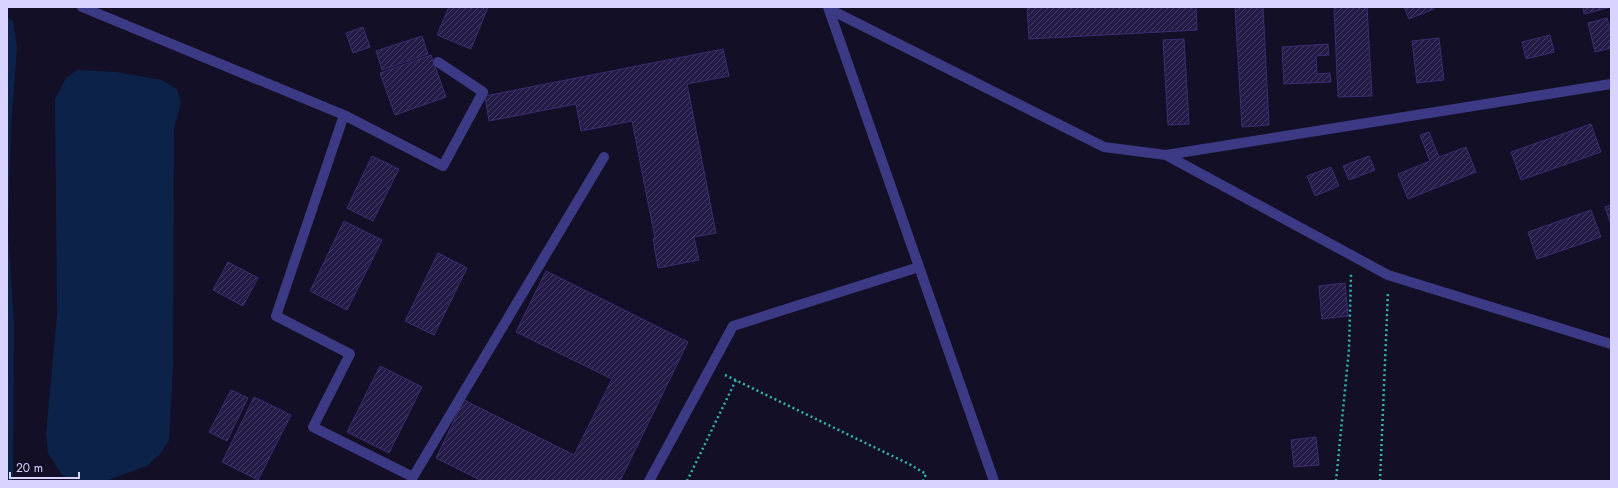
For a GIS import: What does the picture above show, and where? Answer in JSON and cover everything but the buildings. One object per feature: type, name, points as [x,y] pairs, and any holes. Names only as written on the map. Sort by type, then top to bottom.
[{"type":"street","points":[[82,7],[344,115],[443,166],[483,92],[438,62]]},
{"type":"street","points":[[828,8],[1104,147],[1166,155],[1611,84]]},
{"type":"street","points":[[828,8],[994,481]]},
{"type":"street","points":[[344,115],[276,316],[350,354],[313,427],[413,477],[604,157]]},
{"type":"street","points":[[1166,155],[1388,275],[1611,344]]},
{"type":"street","points":[[649,481],[733,326],[919,267]]},
{"type":"path","points":[[1336,481],[1349,349],[1352,255]]},
{"type":"path","points":[[1380,481],[1388,275]]},
{"type":"path","points":[[710,368],[911,465],[926,474],[923,481]]},
{"type":"path","points":[[687,481],[736,380]]},
{"type":"water","points":[[7,17],[13,21],[17,48],[11,127],[8,232],[14,324],[13,481],[7,481]]},
{"type":"water","points":[[78,70],[116,72],[162,80],[177,89],[181,103],[174,128],[173,368],[169,440],[161,453],[147,466],[108,480],[75,481],[62,475],[48,453],[46,433],[57,314],[55,99],[66,78]]}]
